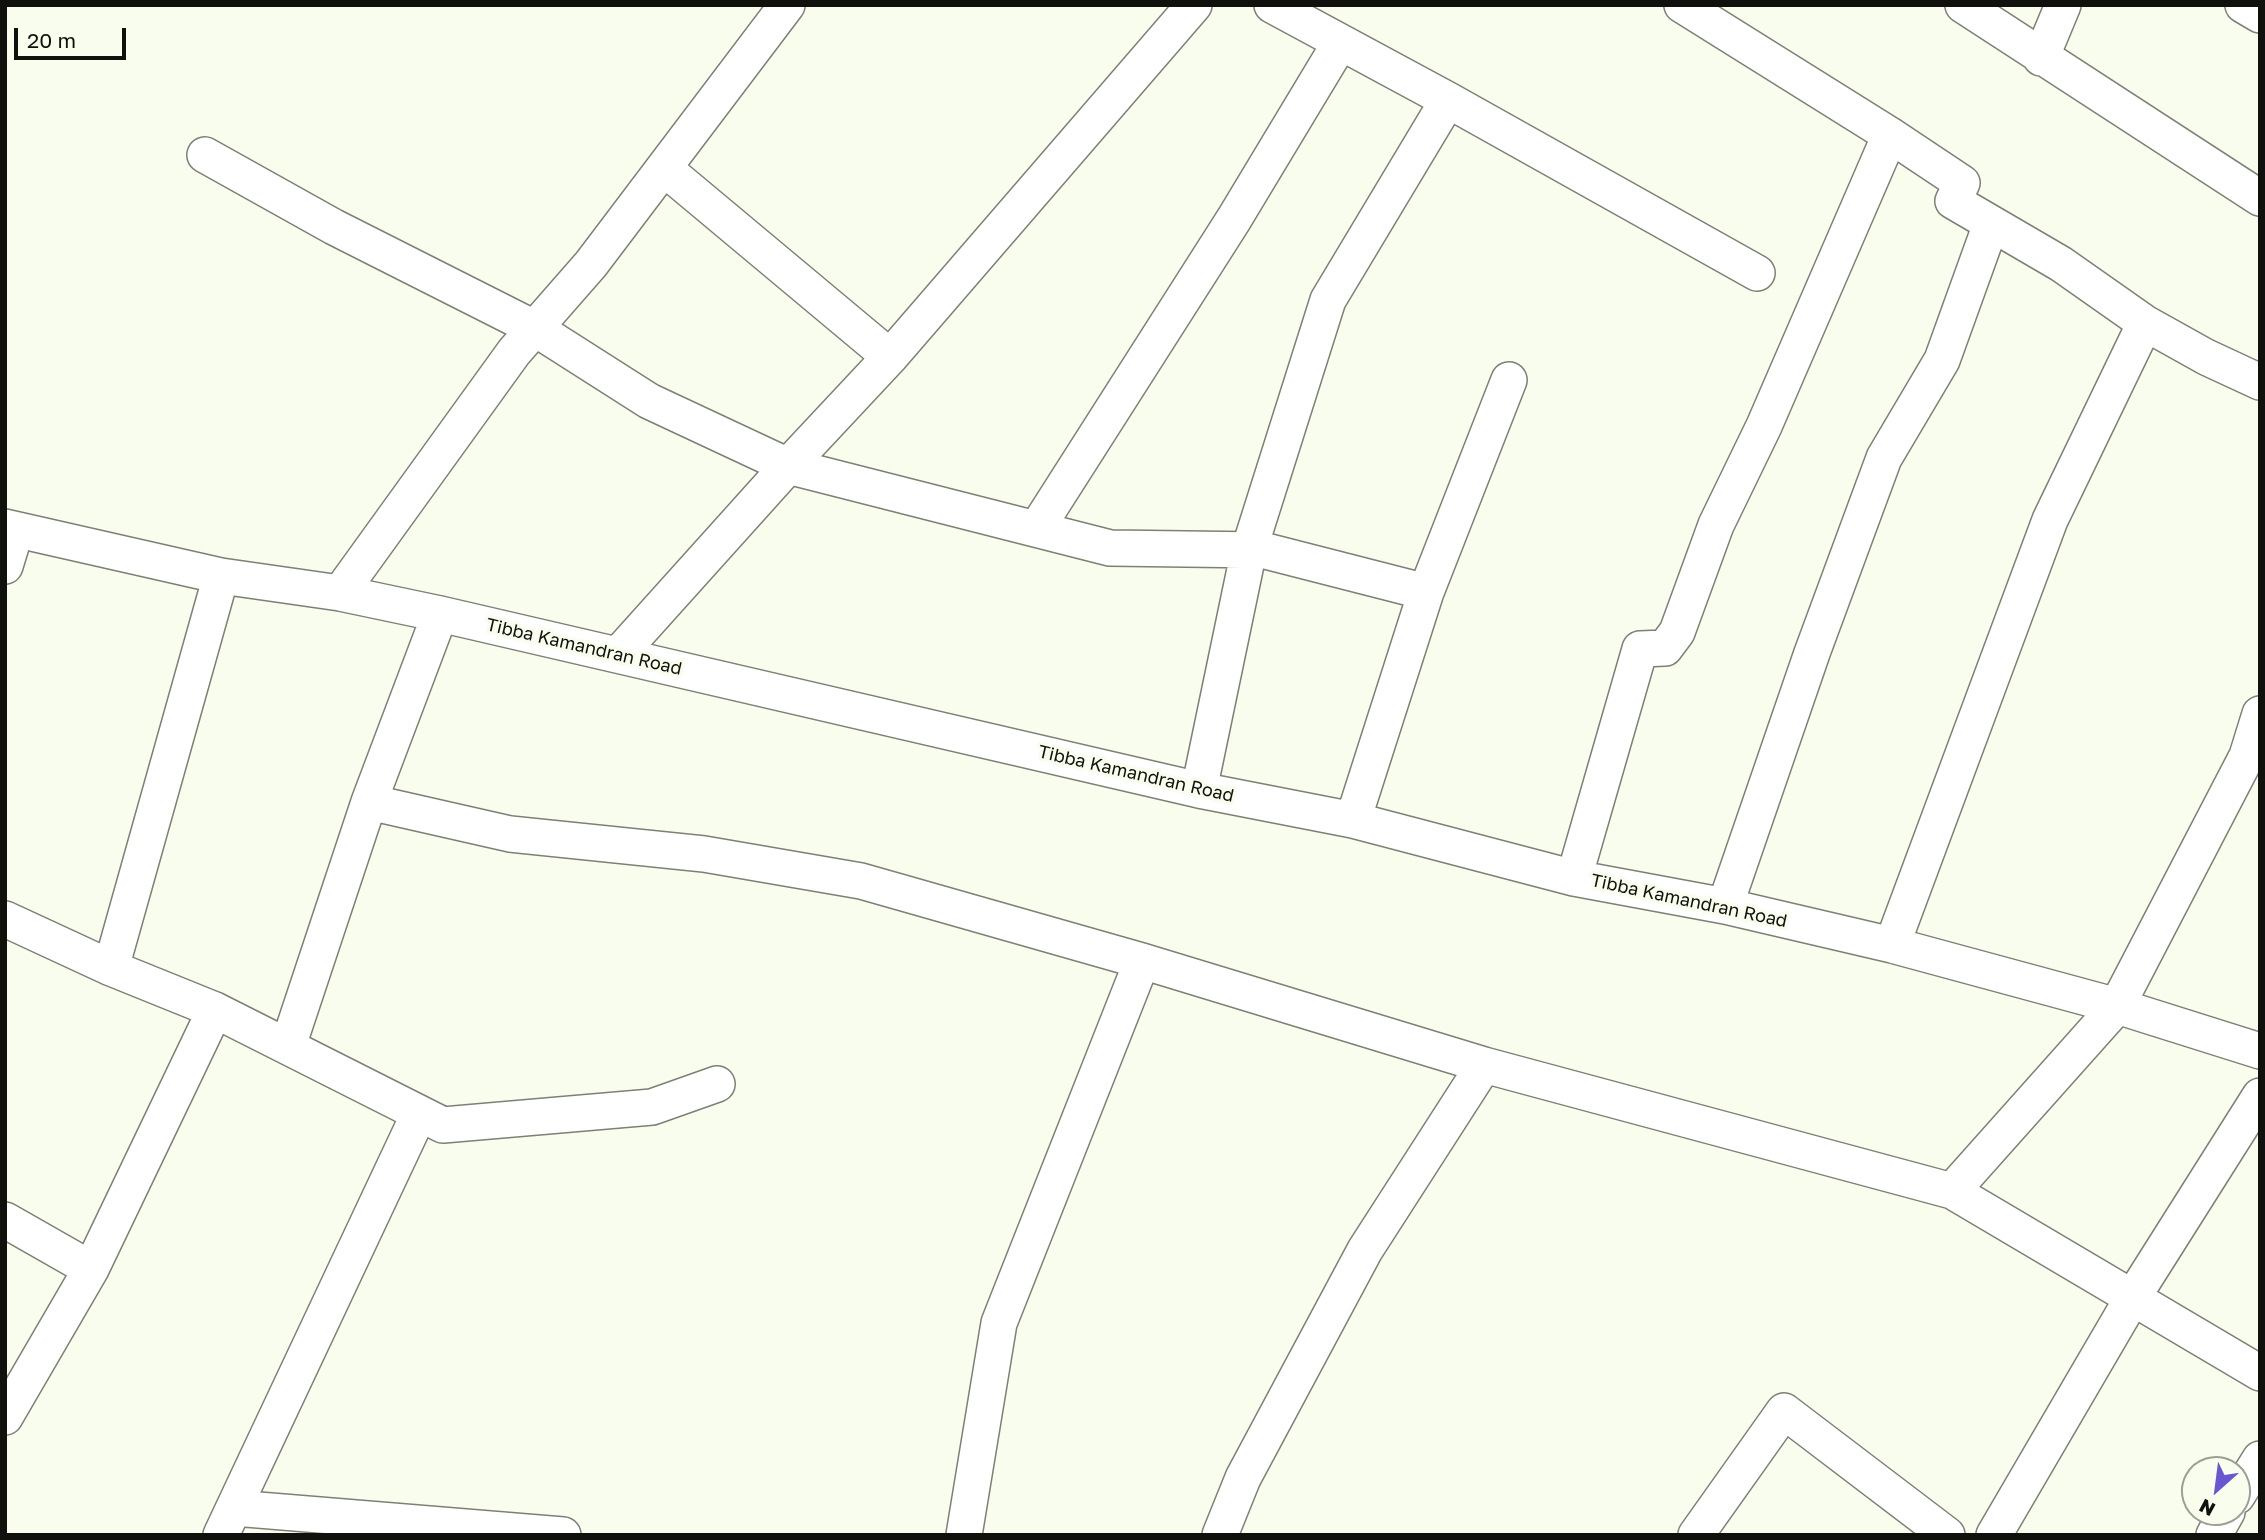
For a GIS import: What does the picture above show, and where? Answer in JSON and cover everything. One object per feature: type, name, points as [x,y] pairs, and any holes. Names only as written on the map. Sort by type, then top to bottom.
[{"type":"street","points":[[340,593],[514,352],[591,264],[787,5]]},
{"type":"street","points":[[1272,5],[1757,273]]},
{"type":"street","points":[[1682,5],[1962,183],[1953,201],[2061,264],[2145,323],[2206,357],[2260,382]]},
{"type":"street","points":[[1963,5],[2260,198]]},
{"type":"street","points":[[2041,58],[2063,5]]},
{"type":"street","points":[[2244,5],[2260,15]]},
{"type":"street","points":[[618,655],[890,357],[1180,9]]},
{"type":"street","points":[[1037,528],[1234,219],[1340,43]]},
{"type":"street","points":[[1199,790],[1249,550],[1328,300],[1448,100]]},
{"type":"street","points":[[1574,878],[1640,649],[1665,648],[1677,632],[1716,526],[1763,426],[1890,135]]},
{"type":"street","points":[[205,155],[334,227],[536,329],[649,401],[788,466],[1110,548],[1262,550],[1426,592]]},
{"type":"street","points":[[665,169],[890,357]]},
{"type":"street","points":[[1725,906],[1812,653],[1884,458],[1942,360],[1991,224]]},
{"type":"street","points":[[1892,945],[2050,520],[2145,323]]},
{"type":"street","points":[[1353,820],[1426,592],[1509,380]]},
{"type":"street","points":[[5,566],[11,529]]},
{"type":"street","name":"Tibba Kamandran Road","points":[[11,529],[220,576],[340,593],[440,614],[1199,790],[1353,820],[1574,878],[1725,906],[1892,945],[2117,1006],[2260,1051]]},
{"type":"street","points":[[111,968],[220,576]]},
{"type":"street","points":[[288,1046],[369,802],[440,614]]},
{"type":"street","points":[[1952,1191],[2117,1006],[2247,756],[2260,714]]},
{"type":"street","points":[[369,802],[510,834],[704,854],[861,881],[1142,961],[1484,1065],[1952,1191],[2260,1373]]},
{"type":"street","points":[[5,919],[111,968],[215,1010],[443,1125],[652,1107],[718,1084]]},
{"type":"street","points":[[964,1535],[999,1324],[1142,961]]},
{"type":"street","points":[[5,1417],[91,1269],[215,1010]]},
{"type":"street","points":[[1220,1535],[1243,1478],[1365,1250],[1484,1065]]},
{"type":"street","points":[[1994,1535],[2133,1297],[2260,1096]]},
{"type":"street","points":[[419,1114],[228,1522],[563,1535]]},
{"type":"street","points":[[5,1220],[91,1269]]},
{"type":"street","points":[[1696,1535],[1784,1411],[1947,1535]]}]
